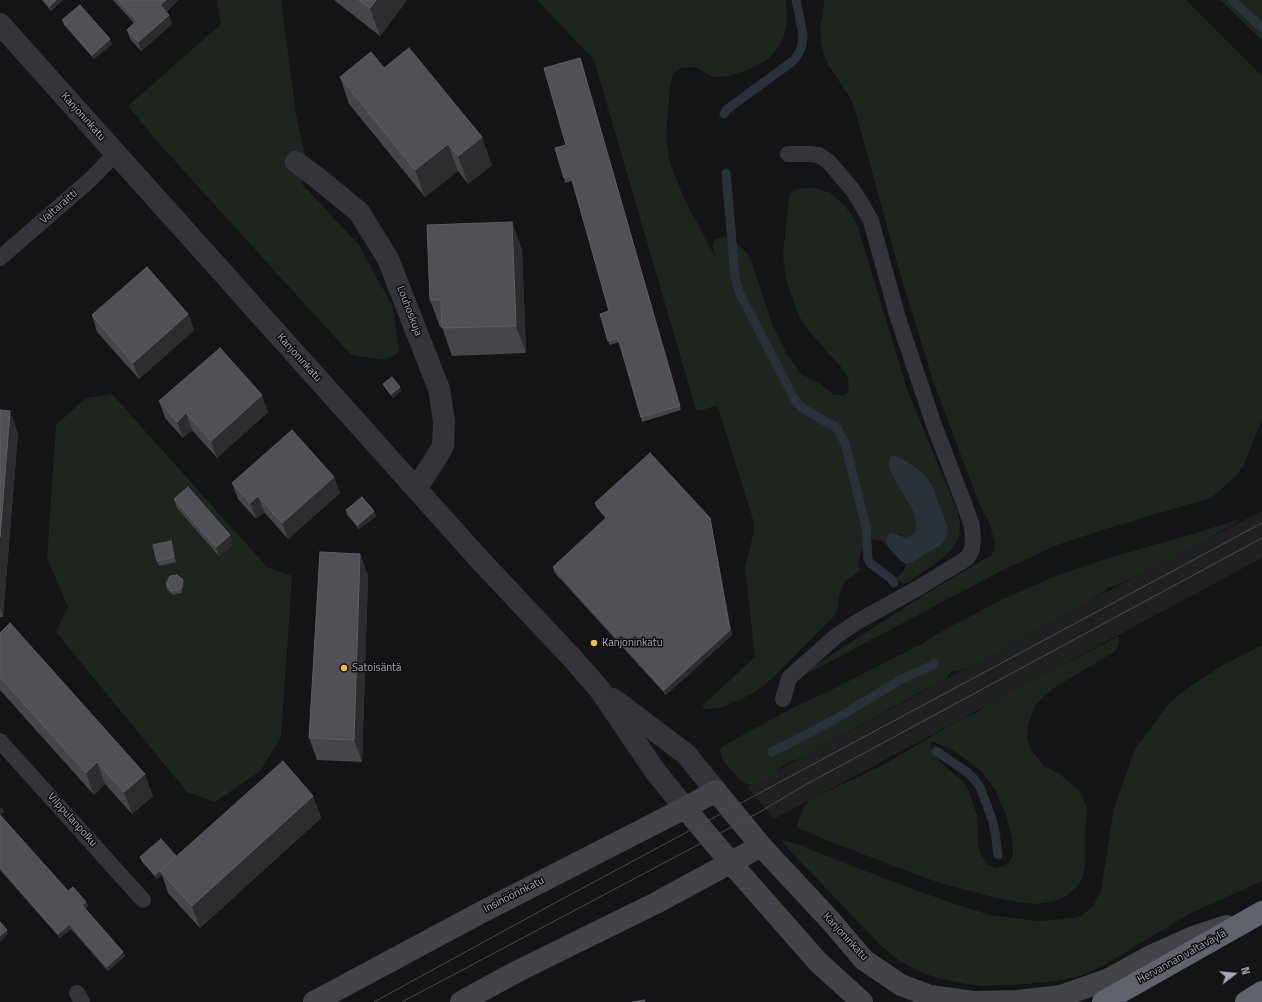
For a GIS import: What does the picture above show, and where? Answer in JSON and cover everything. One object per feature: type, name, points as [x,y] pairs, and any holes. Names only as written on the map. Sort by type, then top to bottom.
[{"type":"highway","name":"Hervannan valtaväylä","points":[[1103,1002],[1258,915]]},
{"type":"highway","points":[[1246,1002],[1262,992]]},
{"type":"main road","name":"Insinöörinkatu","points":[[314,1002],[480,913],[716,791]]},
{"type":"main road","name":"Kanjoninkatu","points":[[716,791],[761,846],[830,920],[864,960],[901,985],[930,996],[974,1002],[1018,1001],[1061,996],[1107,980],[1153,955],[1193,937],[1258,915]]},
{"type":"main road","name":"Kanjoninkatu","points":[[685,808],[818,962],[862,1002]]},
{"type":"main road","points":[[461,1002],[518,971],[656,903],[761,846]]},
{"type":"street","name":"Kanjoninkatu","points":[[0,24],[480,560],[574,660],[600,690],[654,771],[685,808]]},
{"type":"street","name":"Louhoskuja","points":[[296,162],[359,212],[388,259],[439,389],[444,421],[443,446],[416,489]]},
{"type":"street","name":"Kanjoninkatu","points":[[600,690],[686,754],[716,791]]},
{"type":"lane","name":"Valtaraitti","points":[[0,258],[91,179],[116,153]]},
{"type":"lane","points":[[783,699],[789,678],[819,651],[855,624],[968,557],[972,550],[973,540],[972,526],[934,425],[898,318],[871,221],[852,189],[828,162],[819,155],[788,154]]},
{"type":"lane","name":"Vilppulanpolku","points":[[0,741],[143,900]]},
{"type":"shaded area","points":[[217,0],[281,0],[296,114],[305,156],[302,184],[359,245],[393,307],[399,352],[386,360],[351,355],[163,148],[128,106],[221,24]]},
{"type":"shaded area","points":[[537,0],[786,0],[787,23],[783,39],[774,53],[765,61],[746,71],[725,77],[713,77],[697,68],[690,67],[681,68],[673,74],[670,86],[666,137],[670,163],[684,198],[715,257],[714,242],[716,239],[725,237],[733,240],[747,253],[752,263],[773,326],[787,354],[801,374],[819,383],[834,395],[843,395],[847,393],[849,388],[848,378],[842,368],[808,330],[799,316],[787,283],[783,255],[789,197],[792,192],[798,189],[819,189],[830,193],[842,203],[851,214],[858,227],[907,389],[958,513],[960,525],[959,537],[953,548],[939,561],[907,583],[899,581],[895,578],[901,574],[906,564],[911,563],[941,545],[948,531],[947,524],[932,485],[893,477],[913,511],[916,525],[915,532],[906,538],[898,533],[886,541],[888,547],[882,541],[874,539],[869,540],[859,557],[858,563],[860,571],[846,581],[842,587],[839,596],[838,608],[834,616],[774,677],[755,692],[722,707],[708,709],[702,706],[755,657],[745,568],[754,531],[754,523],[718,407],[715,406],[699,411],[696,410],[594,60]]},
{"type":"shaded area","points":[[824,0],[1186,0],[1262,76],[1262,420],[1244,464],[1237,475],[1210,498],[1057,545],[1007,568],[807,674],[805,672],[924,595],[986,558],[992,554],[995,549],[995,542],[989,522],[979,503],[933,381],[898,266],[855,110],[849,96],[824,56],[820,26]]},
{"type":"shaded area","points":[[1220,0],[1262,0],[1262,40]]},
{"type":"shaded area","points":[[112,394],[267,567],[292,576],[281,737],[260,771],[215,802],[187,792],[56,632],[68,607],[47,558],[56,425],[86,398]]},
{"type":"shaded area","points":[[891,457],[899,457],[921,471],[932,485],[947,524],[948,531],[941,545],[911,563],[906,564],[901,561],[888,547],[886,541],[888,534],[893,532],[906,538],[910,536],[915,532],[916,525],[913,511],[893,477],[890,469],[889,461]]},
{"type":"shaded area","points":[[1262,511],[1262,558],[774,819],[747,787],[1084,604]]},
{"type":"shaded area","points":[[1240,519],[1234,524],[1178,555],[1141,574],[1110,587],[1100,595],[967,668],[951,672],[946,679],[806,755],[783,765],[770,777],[752,785],[747,784],[741,781],[723,761],[720,750],[728,743],[798,705],[922,644],[935,635],[1003,599],[1058,575],[1105,559]]},
{"type":"shaded area","points":[[1119,636],[1119,644],[1114,652],[1052,689],[1035,705],[1028,725],[1027,738],[1031,750],[1043,765],[1058,773],[1079,790],[1087,807],[1085,864],[1083,877],[1078,886],[1066,896],[1055,901],[1036,904],[993,897],[923,877],[798,828],[797,824],[808,801],[883,765],[956,722],[976,713],[987,705]],"holes":[[[934,742],[954,751],[984,774],[995,790],[1005,812],[1012,837],[1013,854],[1009,863],[1003,866],[995,868],[987,864],[980,853],[978,844],[977,816],[970,794],[964,782],[939,761],[931,748],[930,743]]]},
{"type":"shaded area","points":[[1262,645],[1262,881],[1189,914],[1101,967],[1080,976],[1056,981],[983,986],[937,978],[916,970],[900,961],[880,945],[783,843],[782,840],[799,845],[910,888],[990,915],[1038,921],[1081,916],[1092,907],[1101,891],[1114,808],[1135,749],[1170,702],[1223,665]]},
{"type":"building","points":[[44,0],[56,0],[50,6]]},
{"type":"building","points":[[118,0],[166,0],[160,5],[169,15],[138,42],[127,30],[137,21]]},
{"type":"building","points":[[359,0],[376,0],[370,8]]},
{"type":"building","points":[[80,5],[110,39],[92,55],[62,20]]},
{"type":"building","points":[[409,48],[482,137],[458,156],[448,144],[415,170],[340,77],[371,52],[384,68]]},
{"type":"building","points":[[580,58],[680,406],[641,417],[618,338],[608,341],[600,314],[609,311],[571,176],[564,178],[555,148],[566,145],[544,68]]},
{"type":"building","points":[[512,222],[516,326],[442,328],[441,300],[430,300],[427,225]]},
{"type":"building","points":[[147,267],[188,314],[133,363],[92,315]]},
{"type":"building","points":[[220,348],[262,395],[211,441],[186,413],[177,422],[159,401]]},
{"type":"building","points":[[392,377],[400,387],[391,394],[383,384]]},
{"type":"building","points":[[0,410],[10,411],[0,537]]},
{"type":"building","points":[[292,430],[334,477],[282,523],[258,496],[250,503],[232,483]]},
{"type":"building","points":[[650,453],[710,518],[730,630],[664,690],[553,567],[607,517],[595,503]]},
{"type":"building","points":[[188,487],[230,535],[216,547],[174,499]]},
{"type":"building","points":[[362,497],[374,511],[358,525],[346,510]]},
{"type":"building","points":[[171,541],[174,557],[157,561],[153,545]]},
{"type":"building","name":"Satoisäntä","points":[[320,552],[360,554],[354,740],[309,738]]},
{"type":"building","points":[[177,575],[183,580],[181,589],[171,591],[166,584],[170,576]]},
{"type":"building","points":[[10,623],[145,774],[124,792],[97,762],[86,773],[0,677],[0,633]]},
{"type":"building","points":[[283,761],[313,796],[192,906],[160,871]]},
{"type":"building","points":[[0,815],[68,891],[73,887],[86,902],[82,905],[123,952],[107,967],[70,924],[58,934],[0,867]]},
{"type":"building","points":[[161,839],[176,856],[155,875],[140,857]]},
{"type":"building","points":[[0,922],[7,930],[0,936]]},
{"type":"building","points":[[644,1000],[645,1002],[632,1002]]},
{"type":"waterway","points":[[724,114],[726,110],[793,61],[799,53],[802,45],[803,34],[796,0]]},
{"type":"waterway","points":[[1232,0],[1262,28]]},
{"type":"waterway","points":[[726,173],[735,276],[739,292],[795,400],[802,408],[837,428],[845,443],[866,527],[868,559],[870,563],[890,578],[894,583]]},
{"type":"waterway","points":[[772,752],[834,720],[900,680],[933,665],[934,663]]},
{"type":"waterway","points":[[936,751],[967,772],[980,787],[992,819],[998,855]]},
{"type":"tram line","points":[[374,1002],[553,904],[1262,523]]},
{"type":"tram line","points":[[402,1002],[758,813],[805,785],[1262,538]]},
{"type":"place","name":"Kanjoninkatu","points":[[594,643]]},
{"type":"place","name":"Satoisäntä","points":[[344,668]]}]
